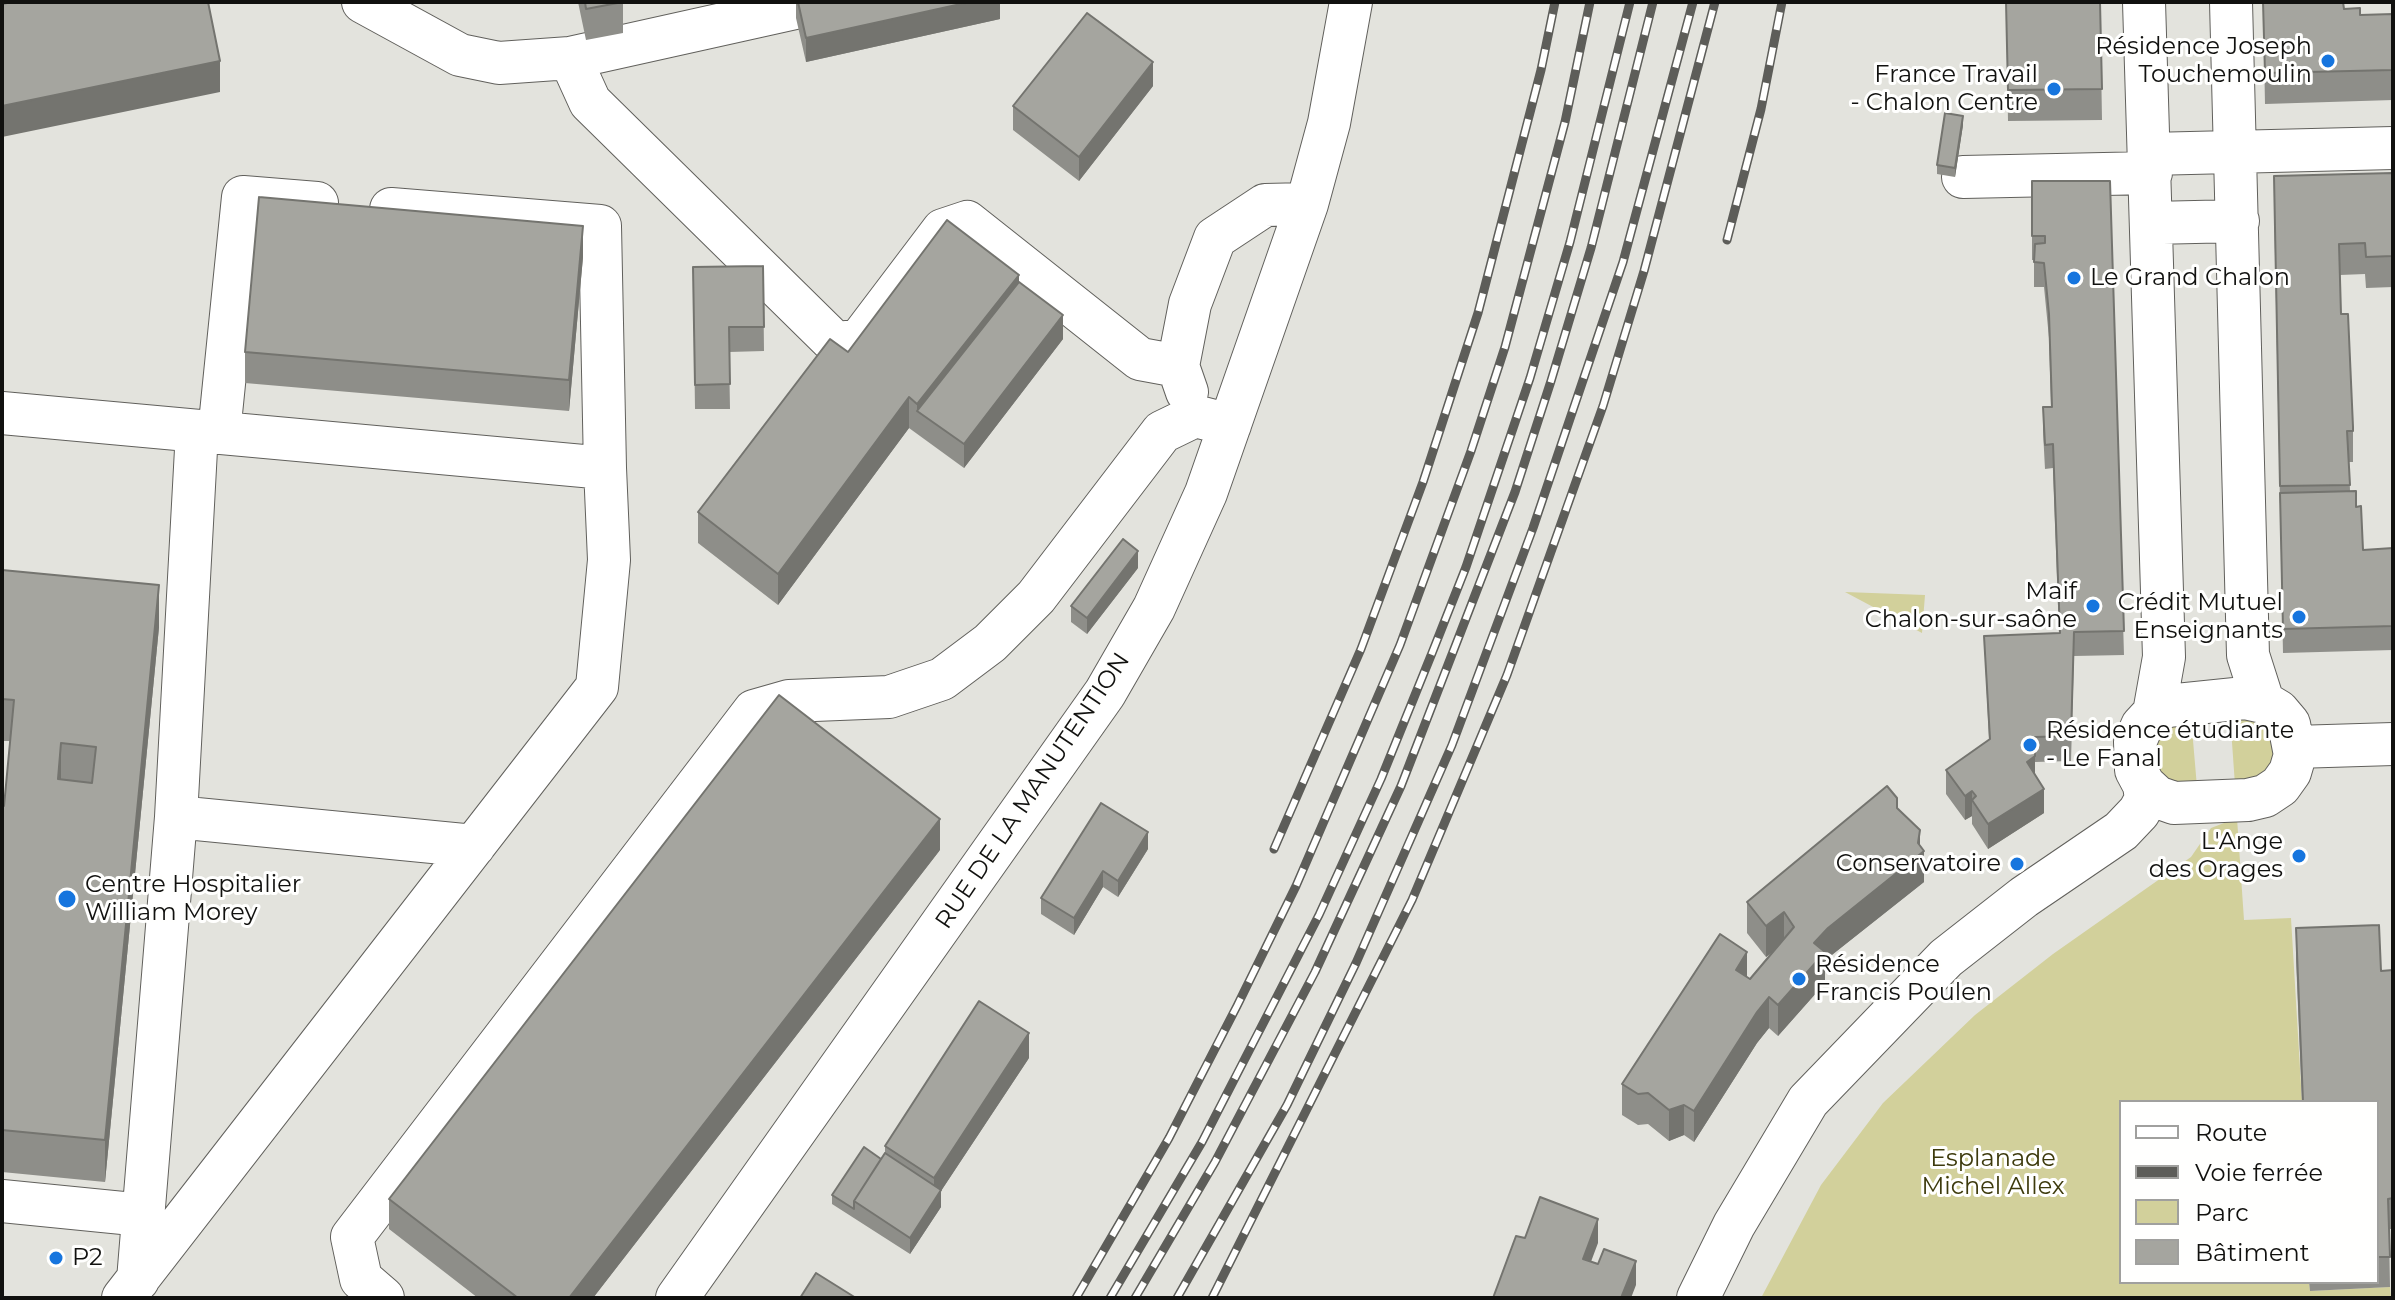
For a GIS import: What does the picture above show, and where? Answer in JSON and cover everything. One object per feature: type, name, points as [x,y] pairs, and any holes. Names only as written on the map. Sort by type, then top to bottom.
[{"type":"street","points":[[363,2],[460,55],[499,63],[570,58],[822,2]]},
{"type":"street","name":"RUE DE LA MANUTENTION","points":[[677,1298],[1105,693],[1154,608],[1206,493],[1213,420],[1307,204],[1329,123],[1351,2]]},
{"type":"street","points":[[2144,2],[2164,657],[2154,713]]},
{"type":"street","points":[[2231,2],[2248,655],[2263,702]]},
{"type":"street","points":[[570,58],[590,102],[835,343],[859,341],[943,230],[967,222],[1140,359],[1178,366]]},
{"type":"street","points":[[1963,177],[2151,164],[2236,151],[2393,148]]},
{"type":"street","points":[[243,197],[600,226],[609,560],[597,687],[130,1289],[143,1215],[208,432],[243,197]]},
{"type":"street","points":[[383,1298],[361,1279],[352,1237],[754,711],[789,701],[889,697],[942,679],[990,643],[1036,597],[1162,432],[1213,420],[1178,366],[1190,304],[1215,238],[1265,205],[1307,204]]},
{"type":"street","points":[[2152,223],[2238,221]]},
{"type":"street","points":[[2,413],[605,468]]},
{"type":"street","points":[[2245,698],[2263,702],[2278,711],[2289,724],[2295,747],[2290,772],[2280,786],[2265,796],[2223,802],[2174,803],[2157,797],[2144,785],[2136,770],[2135,742],[2142,726],[2154,713],[2167,706],[2245,698]]},
{"type":"street","points":[[2295,747],[2393,744]]},
{"type":"street","points":[[1698,1298],[1734,1225],[1808,1101],[1946,958],[2024,897],[2121,831],[2139,812],[2146,799],[2144,785]]},
{"type":"street","points":[[176,817],[474,846]]},
{"type":"street","points":[[2,1201],[143,1215]]},
{"type":"green space","points":[[1845,592],[1925,595],[1922,633]]},
{"type":"green space","points":[[2230,714],[2251,715],[2272,734],[2276,753],[2265,777],[2235,785]]},
{"type":"green space","points":[[2191,717],[2197,787],[2175,787],[2154,767],[2155,735]]},
{"type":"green space","name":"Esplanade Michel Allex","points":[[2237,818],[2244,920],[2291,918],[2302,1100],[2119,1100],[2119,1284],[2309,1284],[2310,1291],[2390,1287],[2391,1298],[1761,1298],[1821,1185],[1883,1103],[1975,1015],[2053,954],[2191,857],[2211,828]]},
{"type":"building","points":[[208,2],[220,61],[2,106],[2,4]]},
{"type":"building","points":[[585,2],[623,2],[586,9]]},
{"type":"building","points":[[798,2],[970,2],[806,38]]},
{"type":"building","name":"France Travail - Chalon Centre","points":[[2006,2],[2100,2],[2102,89],[2008,90]]},
{"type":"building","name":"Résidence Joseph Touchemoulin","points":[[2263,2],[2343,2],[2344,9],[2360,8],[2360,15],[2393,14],[2393,70],[2265,73]]},
{"type":"building","points":[[1087,13],[1153,62],[1079,157],[1013,106]]},
{"type":"building","points":[[1945,113],[1963,116],[1955,168],[1937,165]]},
{"type":"building","points":[[2393,173],[2393,256],[2366,257],[2365,243],[2339,244],[2341,314],[2348,314],[2353,427],[2353,431],[2347,431],[2350,485],[2280,486],[2274,176]]},
{"type":"building","points":[[2032,181],[2110,181],[2124,631],[2074,632],[2071,736],[2035,737],[2035,756],[2027,762],[2044,789],[1988,824],[1972,800],[1976,796],[1972,791],[1965,796],[1946,770],[1990,739],[1984,636],[2060,633],[2053,444],[2045,445],[2043,407],[2052,407],[2049,314],[2044,263],[2034,262],[2035,244],[2045,243],[2045,236],[2032,236]]},
{"type":"building","points":[[259,197],[583,226],[569,380],[245,352]]},
{"type":"building","points":[[947,220],[1019,275],[917,404],[909,397],[778,574],[698,512],[830,339],[848,352]]},
{"type":"building","points":[[763,266],[764,327],[729,327],[730,384],[695,385],[693,267]]},
{"type":"building","points":[[1019,282],[1063,315],[964,444],[917,411]]},
{"type":"building","points":[[2356,491],[2356,507],[2361,506],[2363,550],[2393,548],[2393,626],[2283,629],[2280,493]]},
{"type":"building","points":[[1123,539],[1138,551],[1087,618],[1071,606]]},
{"type":"building","name":"Centre Hospitalier William Morey","points":[[2,570],[159,585],[105,1140],[2,1130],[2,806],[14,700],[2,699]],"holes":[[[61,743],[96,747],[92,783],[58,779]]]},
{"type":"building","points":[[779,695],[940,819],[569,1298],[518,1298],[389,1199]]},
{"type":"building","name":"Résidence Francis Poulen","points":[[1887,786],[1897,798],[1897,808],[1920,830],[1918,843],[1924,851],[1828,928],[1814,943],[1825,952],[1778,1005],[1769,997],[1694,1111],[1684,1105],[1669,1110],[1648,1093],[1638,1094],[1622,1084],[1720,934],[1747,952],[1736,970],[1750,979],[1794,927],[1784,912],[1766,926],[1747,902]]},
{"type":"building","points":[[1101,803],[1148,832],[1118,881],[1103,871],[1074,918],[1041,898]]},
{"type":"building","points":[[2379,925],[2381,971],[2393,970],[2393,1198],[2388,1199],[2390,1257],[2379,1257],[2379,1100],[2303,1100],[2296,928]]},
{"type":"building","points":[[979,1001],[1029,1033],[934,1178],[885,1146]]},
{"type":"building","points":[[864,1147],[881,1159],[854,1201],[854,1209],[832,1195]]},
{"type":"building","points":[[885,1153],[941,1190],[910,1238],[854,1201]]},
{"type":"building","points":[[1540,1197],[1598,1219],[1583,1259],[1598,1264],[1604,1249],[1636,1261],[1621,1298],[1493,1298],[1516,1236],[1525,1238]]},
{"type":"building","points":[[816,1273],[856,1298],[800,1298]]},
{"type":"railway","points":[[1274,849],[1361,649],[1423,482],[1478,313],[1541,70],[1555,2]]},
{"type":"railway","points":[[1076,1298],[1169,1138],[1237,1006],[1296,886],[1400,645],[1471,451],[1505,347],[1565,122],[1590,2]]},
{"type":"railway","points":[[1110,1298],[1202,1142],[1319,915],[1381,779],[1432,653],[1466,567],[1530,378],[1570,242],[1630,2]]},
{"type":"railway","points":[[1135,1298],[1215,1162],[1315,972],[1401,786],[1515,492],[1551,381],[1591,248],[1653,2]]},
{"type":"railway","points":[[1177,1298],[1287,1105],[1356,963],[1452,745],[1533,528],[1623,262],[1693,2]]},
{"type":"railway","points":[[1212,1298],[1412,900],[1507,675],[1603,406],[1644,271],[1715,2]]},
{"type":"railway","points":[[1727,240],[1761,109],[1782,2]]},
{"type":"place","name":"Résidence Joseph Touchemoulin","points":[[2328,61]]},
{"type":"place","name":"France Travail - Chalon Centre","points":[[2054,89]]},
{"type":"place","name":"Le Grand Chalon","points":[[2074,278]]},
{"type":"place","name":"Maif Chalon-sur-saône","points":[[2093,606]]},
{"type":"place","name":"Crédit Mutuel Enseignants","points":[[2299,617]]},
{"type":"place","name":"Résidence étudiante - Le Fanal","points":[[2030,745]]},
{"type":"place","name":"L'Ange des Orages","points":[[2299,856]]},
{"type":"place","name":"Conservatoire","points":[[2017,864]]},
{"type":"place","name":"Centre Hospitalier William Morey","points":[[67,899]]},
{"type":"place","name":"Résidence Francis Poulen","points":[[1799,979]]},
{"type":"place","name":"P2","points":[[56,1258]]}]
